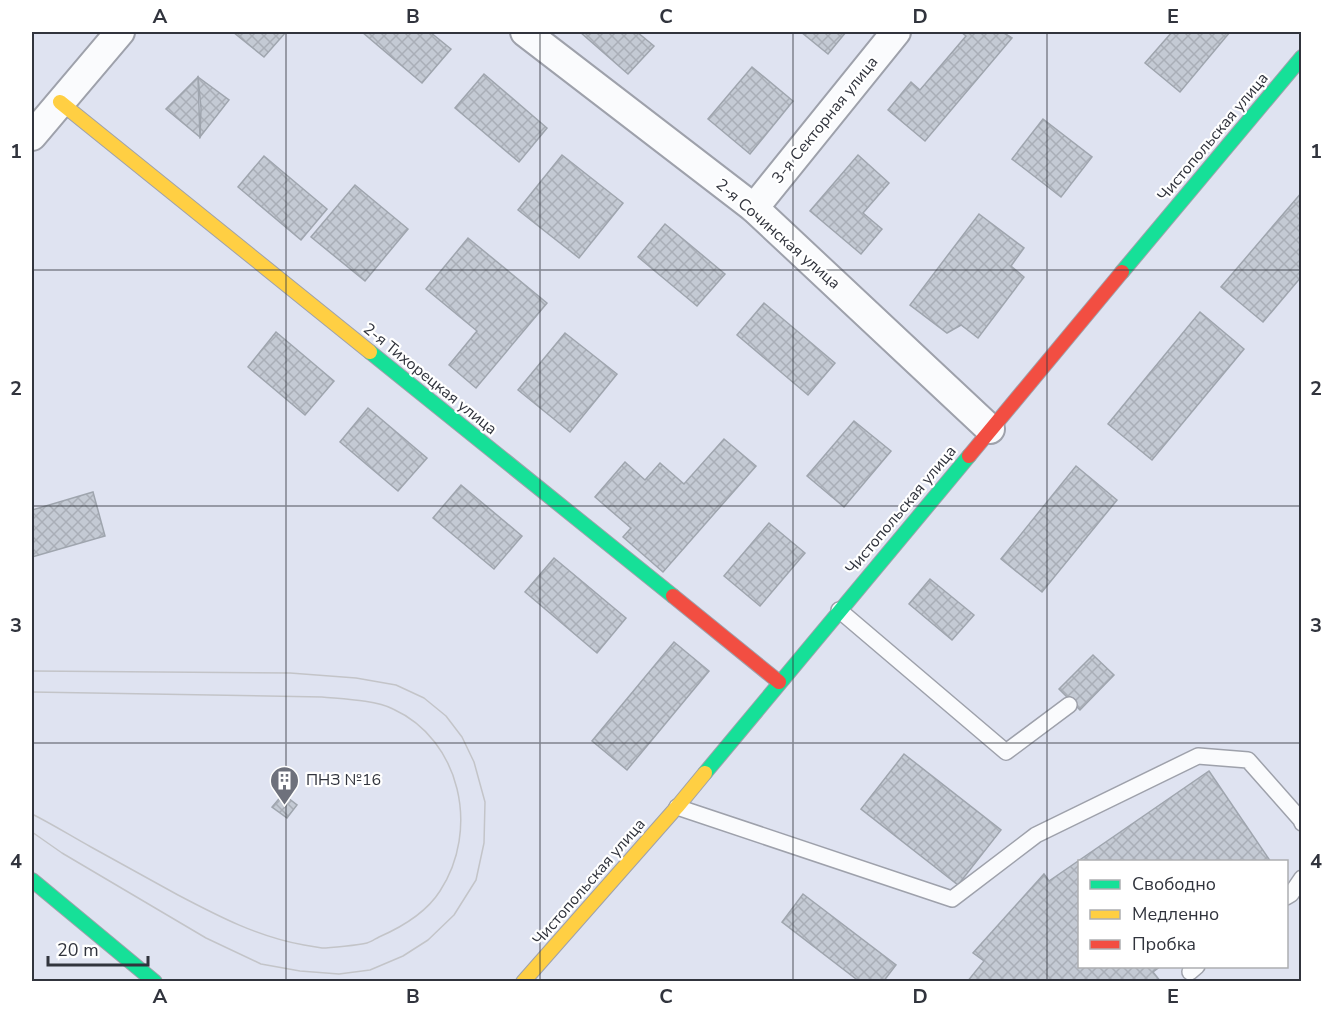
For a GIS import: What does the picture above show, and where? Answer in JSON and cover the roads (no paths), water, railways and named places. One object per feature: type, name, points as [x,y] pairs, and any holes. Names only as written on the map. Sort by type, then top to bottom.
[{"type":"street","points":[[32,136],[120,32]]},
{"type":"street","name":"2-я Сочинская улица","points":[[525,32],[753,208],[990,429]]},
{"type":"street","name":"3-я Секторная улица","points":[[753,208],[896,32]]},
{"type":"street","name":"Чистопольская улица","points":[[524,981],[677,807],[1302,57]]},
{"type":"street","name":"2-я Тихорецкая улица","points":[[60,102],[779,682]]},
{"type":"street","points":[[32,880],[155,981]]},
{"type":"lane","points":[[839,610],[1006,752],[1069,705]]},
{"type":"lane","points":[[677,807],[952,899],[1036,835],[1198,756],[1248,760],[1302,823]]},
{"type":"lane","points":[[1288,896],[1302,878]]},
{"type":"tram line","points":[[32,671],[290,673],[356,678],[396,685],[424,698],[446,716],[462,737],[474,762],[485,802],[484,843],[476,880],[454,915],[428,940],[403,956],[370,970],[339,974],[300,971],[261,964],[206,938],[62,853],[32,832]]},
{"type":"tram line","points":[[32,692],[322,697],[358,700],[386,706],[416,723],[435,742],[448,764],[457,789],[461,815],[459,841],[452,867],[440,891],[421,913],[368,943],[322,948],[271,937],[223,918],[32,814]]},
{"type":"place","name":"ПНЗ №16","points":[[285,806]]}]
